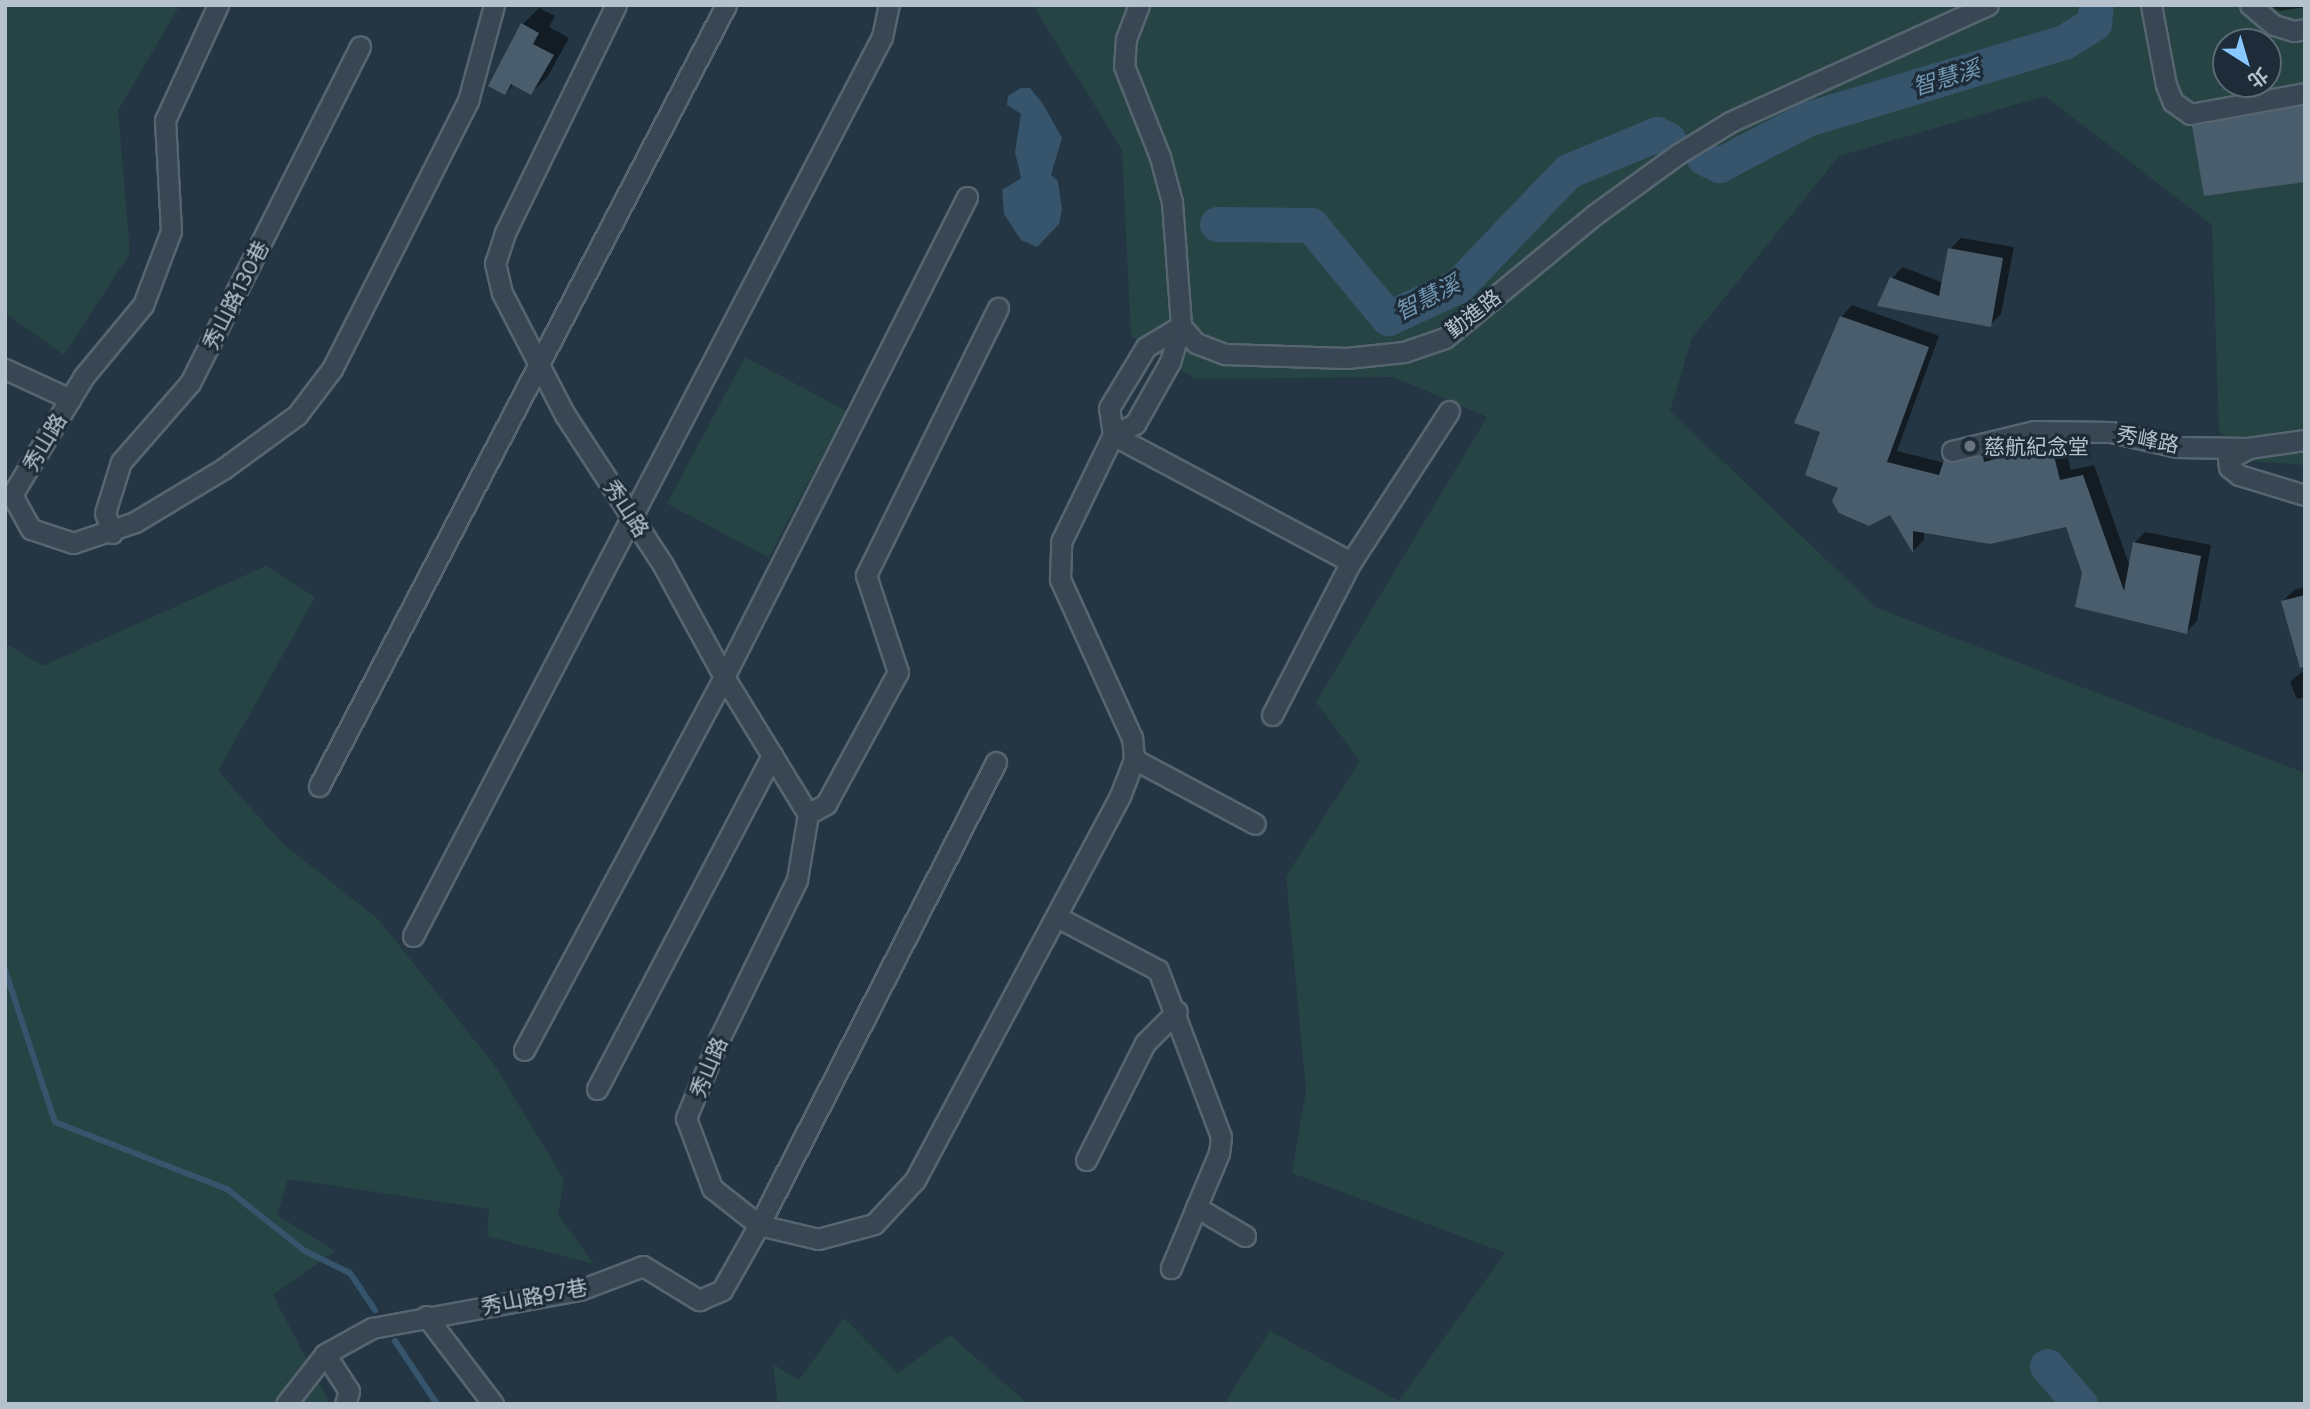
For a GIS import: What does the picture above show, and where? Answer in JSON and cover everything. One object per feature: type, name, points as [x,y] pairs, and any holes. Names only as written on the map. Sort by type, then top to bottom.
[{"type":"street","name":"秀山路","points":[[218,5],[165,120],[171,231],[143,305],[70,399],[12,495],[31,529],[73,543],[112,533],[223,469],[298,415],[332,369],[468,102],[494,5]]},
{"type":"street","name":"秀山路","points":[[616,5],[505,233],[495,263],[502,293],[565,415],[632,514],[724,677],[808,814],[797,880],[719,1039],[686,1118],[712,1188],[759,1225],[818,1240],[874,1224],[915,1180],[1057,917],[1134,760]]},
{"type":"street","points":[[319,786],[726,5]]},
{"type":"street","points":[[413,936],[882,37],[889,5]]},
{"type":"street","points":[[1139,5],[1126,39],[1124,66],[1160,157],[1172,202],[1181,326],[1170,362],[1135,424],[1114,435],[1061,542],[1060,579],[1112,686],[1132,738],[1134,760],[1255,824]]},
{"type":"street","name":"勤進路","points":[[1181,326],[1196,343],[1225,354],[1346,358],[1405,352],[1445,338],[1594,215],[1688,147],[1730,122],[1988,5]]},
{"type":"street","points":[[2151,5],[2166,85],[2174,102],[2190,114],[2305,93]]},
{"type":"street","points":[[2250,5],[2274,25],[2294,31],[2305,29]]},
{"type":"street","name":"秀山路130巷","points":[[112,533],[105,513],[121,462],[190,383],[360,47]]},
{"type":"street","points":[[524,1050],[724,677],[967,197]]},
{"type":"street","points":[[808,814],[826,804],[898,673],[866,575],[998,308]]},
{"type":"street","points":[[1114,435],[1109,408],[1146,347],[1181,326]]},
{"type":"street","points":[[5,369],[70,399]]},
{"type":"street","points":[[1272,715],[1351,562],[1449,411]]},
{"type":"street","name":"秀峰路","points":[[1952,452],[2034,431],[2110,432],[2176,447],[2248,448],[2305,440]]},
{"type":"street","points":[[1114,435],[1351,562]]},
{"type":"street","points":[[2248,448],[2228,458],[2229,467],[2239,475],[2305,495]]},
{"type":"street","points":[[597,1089],[772,755]]},
{"type":"street","points":[[759,1225],[996,762]]},
{"type":"street","points":[[1057,917],[1158,970],[1177,1011],[1221,1137],[1219,1153],[1171,1268]]},
{"type":"street","points":[[1086,1160],[1145,1043],[1177,1011]]},
{"type":"street","points":[[1196,1208],[1245,1236]]},
{"type":"street","name":"秀山路97巷","points":[[426,1316],[580,1290],[643,1266],[699,1300],[722,1290],[759,1225]]},
{"type":"street","points":[[286,1404],[325,1354],[372,1328],[426,1316],[493,1404]]},
{"type":"street","points":[[325,1354],[349,1391],[345,1404]]},
{"type":"green space","points":[[5,5],[180,5],[118,110],[130,253],[64,355],[5,313]]},
{"type":"green space","points":[[1033,5],[2305,5],[2305,465],[2249,461],[2219,431],[2212,225],[2045,96],[1839,156],[1692,338],[1670,411],[1877,608],[2305,773],[2305,1404],[1224,1404],[1270,1331],[1399,1401],[1505,1253],[1292,1173],[1306,1090],[1286,876],[1360,761],[1316,702],[1487,417],[1394,377],[1195,379],[1131,336],[1122,150]]},
{"type":"green space","points":[[745,357],[847,411],[769,558],[667,504]]},
{"type":"green space","points":[[266,566],[315,597],[218,771],[282,843],[379,920],[495,1066],[564,1180],[558,1215],[594,1264],[487,1236],[489,1209],[288,1179],[277,1215],[335,1251],[273,1295],[330,1404],[5,1404],[5,643],[43,666]]},
{"type":"green space","points":[[844,1318],[898,1373],[950,1335],[1028,1404],[778,1404],[773,1364],[799,1380]]},
{"type":"water","points":[[1021,88],[1030,88],[1043,104],[1062,138],[1051,175],[1058,181],[1062,210],[1059,224],[1037,247],[1021,240],[1004,214],[1002,190],[1021,178],[1015,152],[1021,114],[1007,105],[1008,96]]},
{"type":"building","points":[[521,23],[539,33],[533,44],[554,55],[531,95],[511,84],[505,95],[488,86]]},
{"type":"building","points":[[2305,105],[2305,182],[2204,196],[2192,126]]},
{"type":"building","points":[[1948,248],[2003,258],[1991,327],[1877,306],[1890,277],[1939,296]]},
{"type":"building","points":[[1840,316],[1929,347],[1887,462],[1939,475],[1944,460],[1954,463],[1983,456],[1984,462],[2051,444],[2060,480],[2083,475],[2124,591],[2133,542],[2201,556],[2187,634],[2075,607],[2082,573],[2066,527],[1990,544],[1913,531],[1913,553],[1890,515],[1869,526],[1839,513],[1832,501],[1838,488],[1805,475],[1820,432],[1794,423]]},
{"type":"building","points":[[2305,595],[2305,667],[2300,668],[2281,601]]},
{"type":"waterway","name":"智慧溪","points":[[1704,158],[1719,165],[1807,119],[2064,42],[2094,23],[2096,5]]},
{"type":"waterway","name":"智慧溪","points":[[1217,224],[1311,225],[1388,318],[1458,286],[1568,171],[1657,134],[1669,140]]},
{"type":"waterway","points":[[5,970],[55,1122],[227,1189],[305,1251],[350,1273],[375,1310]]},
{"type":"waterway","points":[[395,1341],[437,1404]]},
{"type":"waterway","points":[[2047,1366],[2080,1404]]},
{"type":"place","name":"慈航紀念堂","points":[[1970,446]]}]
